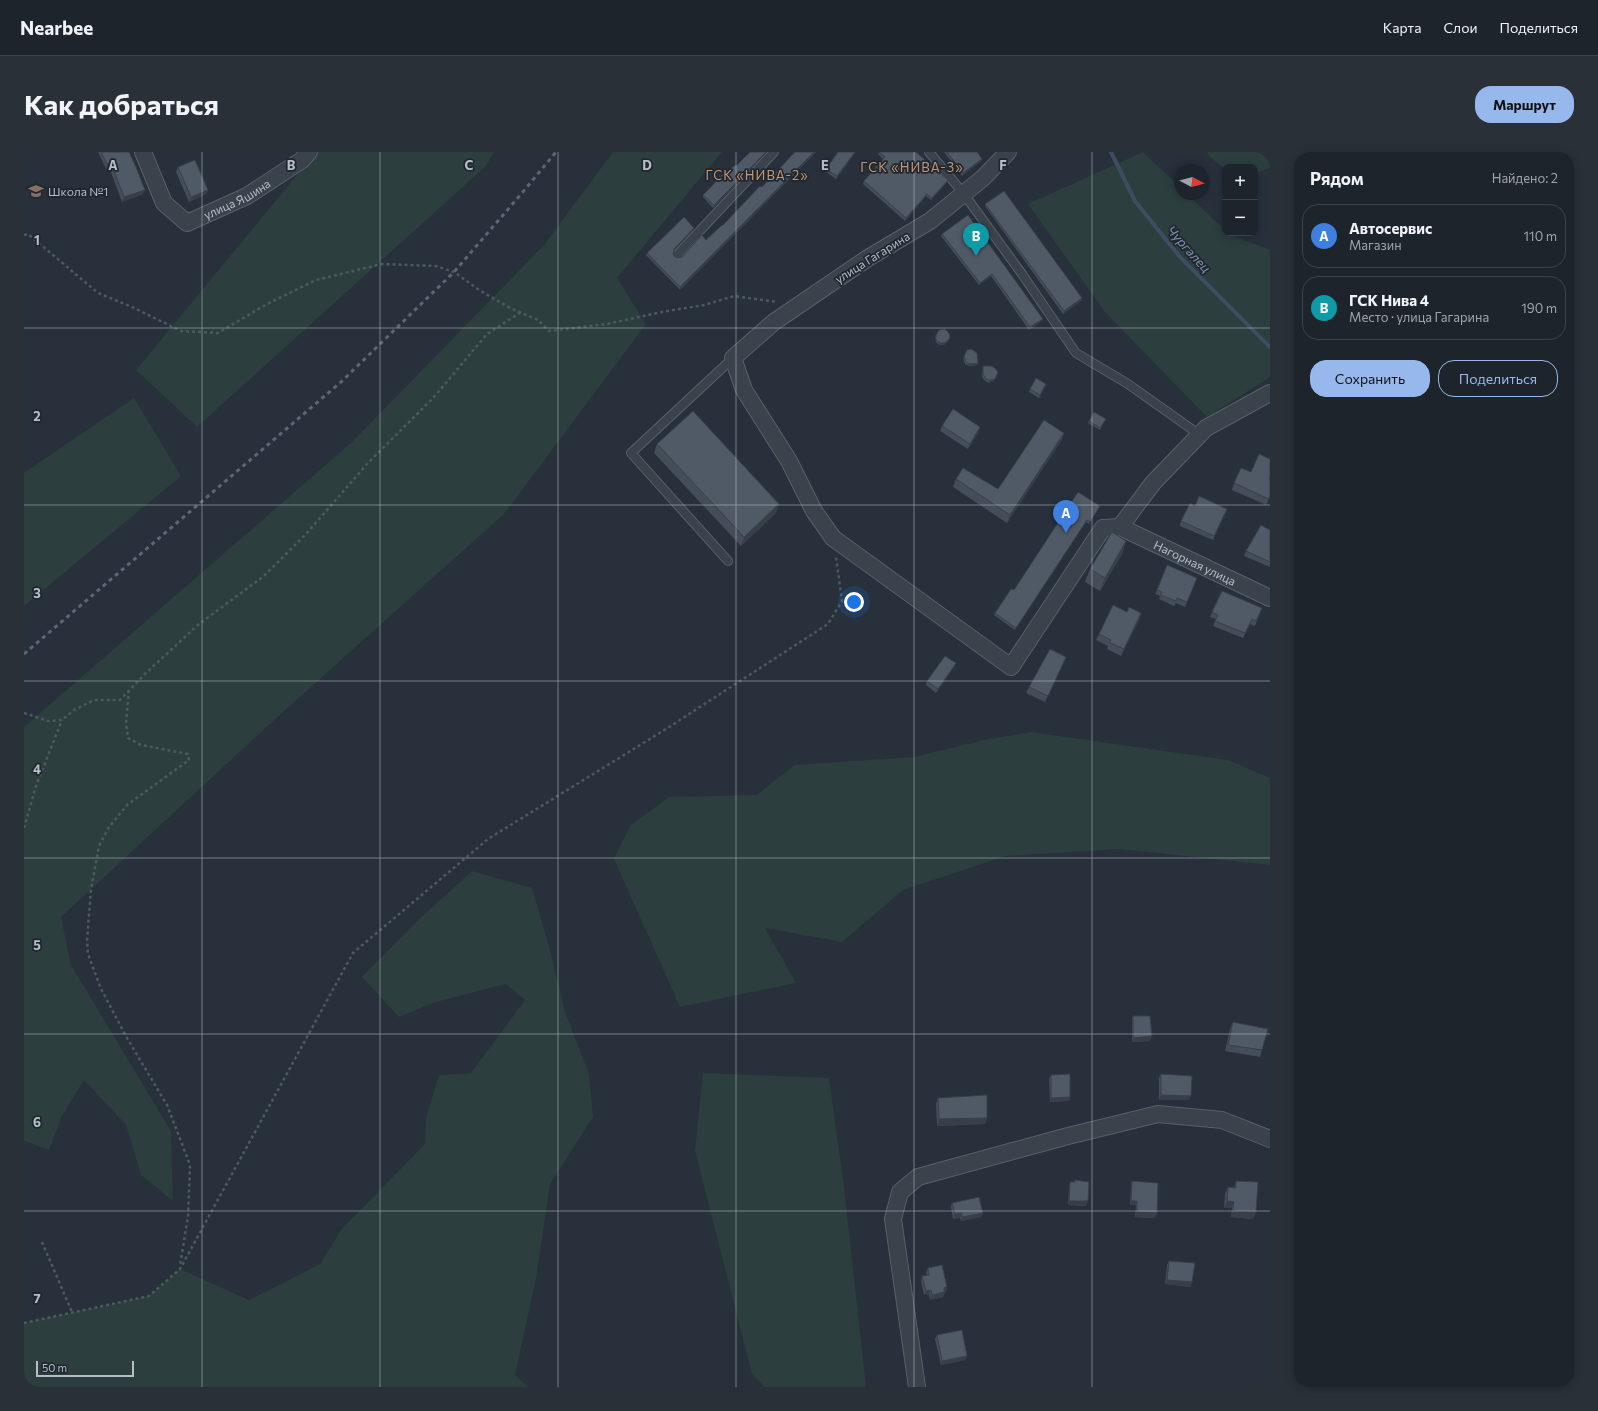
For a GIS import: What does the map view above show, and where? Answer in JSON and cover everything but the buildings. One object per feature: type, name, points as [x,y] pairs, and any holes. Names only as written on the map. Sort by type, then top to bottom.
[{"type":"street","name":"улица Яшина","points":[[143,152],[164,203],[187,223],[247,196],[302,160],[309,152]]},
{"type":"street","name":"улица Гагарина","points":[[733,358],[774,322],[868,258],[930,221],[984,178],[1008,152]]},
{"type":"street","points":[[733,358],[744,390],[789,461],[814,511],[833,538],[1011,666],[1103,528],[1120,527],[1154,483],[1206,428],[1270,393]]},
{"type":"street","name":"Нагорная улица","points":[[1120,527],[1270,598]]},
{"type":"street","points":[[917,1387],[893,1219],[900,1192],[918,1177],[1068,1136],[1158,1114],[1222,1120],[1270,1139]]},
{"type":"lane","points":[[677,255],[774,152]]},
{"type":"lane","points":[[929,152],[964,194],[1022,274],[1076,353],[1128,384],[1200,436]]},
{"type":"lane","points":[[728,561],[631,453],[733,358]]},
{"type":"path","points":[[24,235],[28,234],[98,292],[181,331],[218,333],[267,304],[316,280],[382,264],[436,266],[454,272],[479,290],[510,308],[538,320],[549,331],[607,324],[662,312],[704,305],[734,296],[776,302],[793,310]]},
{"type":"path","points":[[24,828],[36,786],[62,720],[74,710],[94,700],[120,700],[145,674],[199,624],[264,576],[307,533],[368,464],[434,396],[487,334],[521,312]]},
{"type":"path","points":[[24,1323],[149,1296],[180,1269],[354,953],[488,839],[666,729],[828,624],[842,601],[833,538]]},
{"type":"path","points":[[129,690],[126,722],[128,738],[141,745],[188,754],[189,760],[127,805],[109,827],[99,846],[91,889],[87,941],[88,954],[101,988],[127,1038],[167,1105],[190,1165],[188,1217],[180,1269]]},
{"type":"path","points":[[24,713],[48,721],[62,720]]},
{"type":"path","points":[[42,1242],[72,1312]]},
{"type":"shaded area","points":[[316,152],[494,152],[486,166],[197,427],[136,370]]},
{"type":"shaded area","points":[[613,152],[722,152],[617,278],[646,324],[504,514],[272,722],[61,917],[71,965],[171,1131],[173,1201],[141,1175],[126,1125],[84,1080],[62,1116],[49,1150],[24,1141],[24,727],[352,442],[544,245]]},
{"type":"shaded area","points":[[1143,152],[1174,181],[1174,200],[1193,200],[1222,227],[1222,236],[1233,236],[1270,250],[1270,377],[1207,417],[1105,312],[1028,204]]},
{"type":"shaded area","points":[[1207,152],[1270,152],[1270,168],[1258,172],[1258,164],[1222,164],[1222,167],[1210,157]]},
{"type":"shaded area","points":[[134,398],[181,476],[24,606],[24,473]]},
{"type":"shaded area","points":[[1031,732],[1228,760],[1270,778],[1270,865],[1120,849],[1006,856],[903,890],[842,942],[765,928],[796,983],[680,1007],[614,859],[631,825],[669,797],[757,795],[794,765],[914,757],[984,740]]},
{"type":"shaded area","points":[[472,871],[532,888],[566,1014],[589,1074],[593,1117],[550,1184],[536,1279],[515,1375],[528,1387],[24,1387],[24,1323],[149,1296],[180,1269],[249,1300],[320,1264],[341,1230],[425,1144],[426,1118],[439,1075],[471,1073],[525,1000],[506,984],[436,1002],[399,1017],[362,977],[417,921]]},
{"type":"shaded area","points":[[703,1073],[829,1078],[844,1187],[866,1387],[765,1387],[752,1374],[695,1151]]},
{"type":"waterway","name":"Чургалец","points":[[1111,152],[1135,201],[1180,257],[1270,347]]},
{"type":"railway","points":[[24,654],[341,382],[454,272],[556,152]]},
{"type":"place","name":"Школа №1","points":[[36,191]]},
{"type":"place","name":"ГСК Нива 4","points":[[976,256]]},
{"type":"place","name":"Автосервис","points":[[1066,533]]},
{"type":"district","name":"ГСК «НИВА-3»","points":[[912,167]]},
{"type":"district","name":"ГСК «НИВА-2»","points":[[757,175]]}]
